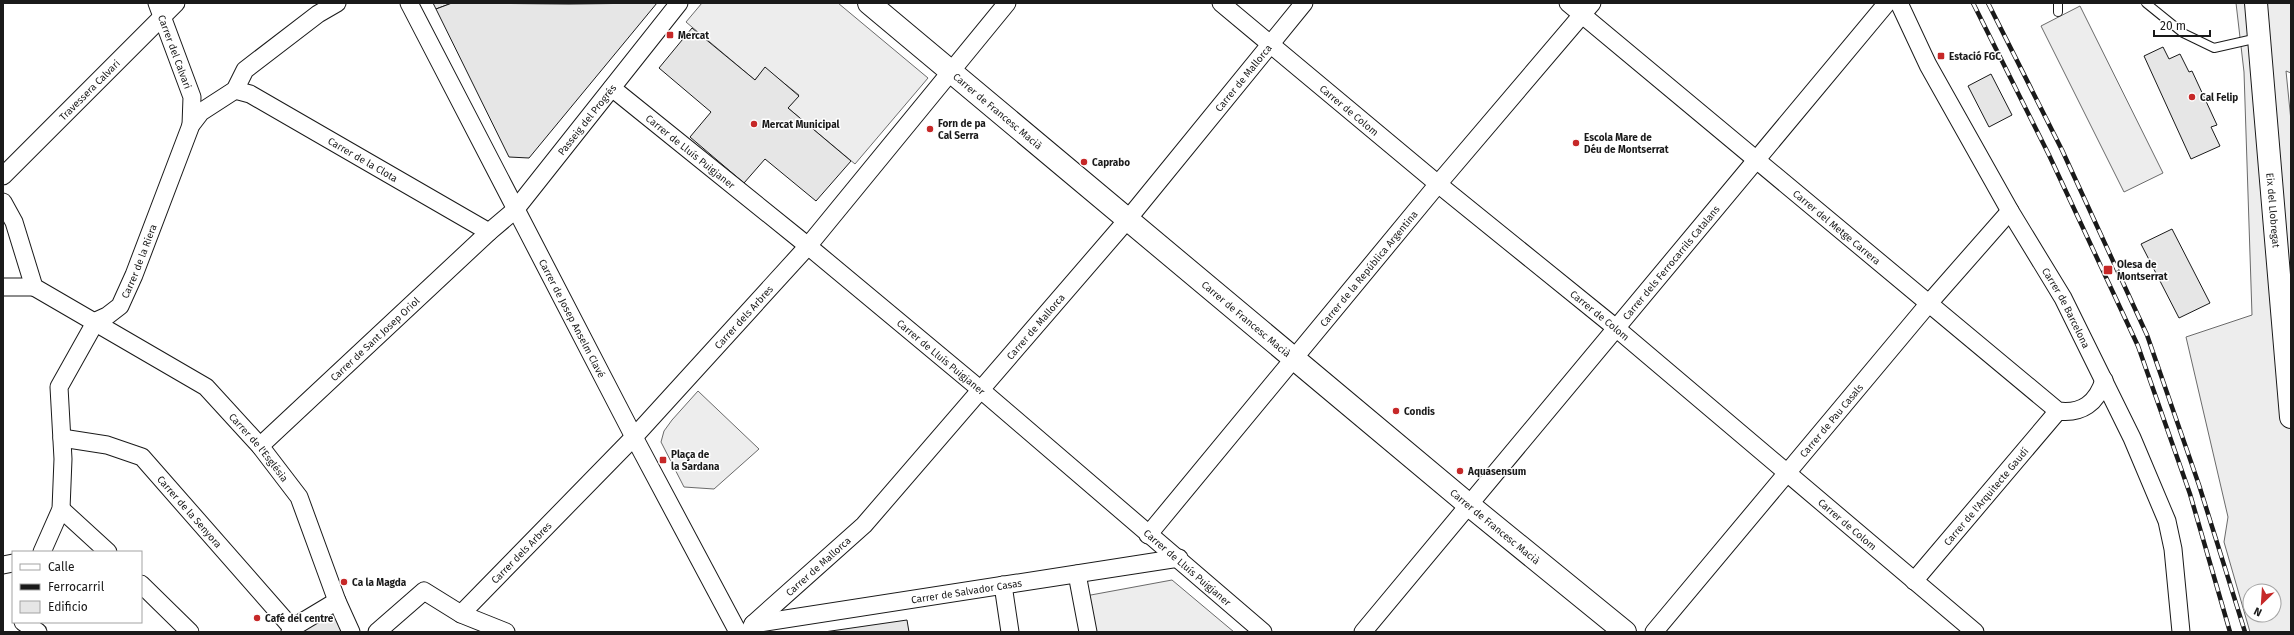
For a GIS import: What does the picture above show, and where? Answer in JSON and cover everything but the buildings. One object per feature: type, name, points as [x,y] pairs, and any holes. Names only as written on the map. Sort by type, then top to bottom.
[{"type":"main road","name":"Carrer de Francesc Macià","points":[[869,3],[1469,505],[1625,632]]},
{"type":"main road","name":"Eix del Llobregat","points":[[2256,3],[2282,273],[2291,417]]},
{"type":"street","name":"Travessera Calvari","points":[[3,176],[160,9],[176,3]]},
{"type":"street","points":[[235,90],[245,70],[318,14],[337,3]]},
{"type":"street","name":"Carrer de Josep Anselm Clavé","points":[[409,3],[515,210],[736,632]]},
{"type":"street","name":"Passeig del Progrés","points":[[489,232],[515,210],[679,3]]},
{"type":"street","name":"Carrer dels Arbres","points":[[469,622],[634,437],[808,246],[1007,3]]},
{"type":"street","name":"Carrer de Colom","points":[[1221,3],[1438,184],[1616,328],[1787,475],[1975,632]]},
{"type":"street","name":"Carrer de Mallorca","points":[[751,628],[864,525],[1128,219],[1304,3]]},
{"type":"street","name":"Carrer del Metge Carrera","points":[[1568,3],[1587,9],[1756,160],[1930,302],[2058,411]]},
{"type":"street","name":"Carrer dels Ferrocarrils Catalans","points":[[1363,632],[1886,3]]},
{"type":"street","name":"Carrer de Barcelona","points":[[1898,3],[1928,65],[2010,211],[2063,298],[2132,438],[2168,521],[2173,549],[2181,632]]},
{"type":"street","name":"Carrer del Calvari","points":[[160,9],[192,97],[190,125]]},
{"type":"street","name":"Carrer de la República Argentina","points":[[1148,535],[1438,184],[1587,9]]},
{"type":"street","name":"Carrer de Lluís Puigjaner","points":[[612,88],[808,246],[980,390],[1148,535],[1179,558],[1263,632]]},
{"type":"street","name":"Carrer de la Riera","points":[[96,321],[107,316],[120,306],[134,275],[190,125],[201,112],[235,90]]},
{"type":"street","name":"Carrer de la Clota","points":[[235,90],[250,94],[489,232]]},
{"type":"street","points":[[3,202],[14,222],[34,287],[3,287]]},
{"type":"street","name":"Carrer de Pau Casals","points":[[1654,632],[1787,475],[1930,302],[2010,211]]},
{"type":"street","name":"Carrer de Sant Josep Oriol","points":[[260,446],[489,232]]},
{"type":"street","name":"Carrer de l'Església","points":[[34,287],[96,321],[206,387],[260,446],[299,497],[337,602],[351,632]]},
{"type":"street","points":[[42,551],[61,509],[64,459],[59,387],[96,321]]},
{"type":"street","points":[[2058,411],[2070,412],[2082,408],[2094,400],[2100,392],[2104,380]]},
{"type":"street","name":"Carrer de l'Arquitecte Gaudí","points":[[1914,582],[2058,411]]},
{"type":"street","name":"Carrer de la Senyora","points":[[62,438],[107,445],[142,457],[291,630]]},
{"type":"street","points":[[61,509],[107,551]]},
{"type":"street","name":"Carrer de Salvador Casas","points":[[751,628],[1179,558]]},
{"type":"street","points":[[1078,574],[1088,632]]},
{"type":"street","points":[[142,585],[190,632]]},
{"type":"street","points":[[1003,586],[1010,632]]},
{"type":"street","points":[[377,632],[424,591],[469,622],[506,632]]},
{"type":"street","points":[[291,630],[337,602]]},
{"type":"street","points":[[24,623],[38,632]]},
{"type":"lane","points":[[2058,3],[2058,12]]},
{"type":"lane","points":[[2146,3],[2183,33],[2214,48],[2259,38]]},
{"type":"shaded area","points":[[702,3],[838,3],[928,78],[855,164],[788,108],[799,95],[765,68],[755,80],[686,22]]},
{"type":"shaded area","points":[[2236,3],[2291,3],[2291,73],[2286,71],[2291,121],[2291,632],[2250,632],[2247,623],[2282,623],[2282,583],[2242,583],[2242,604],[2224,542],[2228,517],[2186,337],[2252,315],[2244,72]]},
{"type":"shaded area","points":[[2080,6],[2163,173],[2124,192],[2041,26]]},
{"type":"shaded area","name":"Plaça de la Sardana","points":[[698,391],[759,449],[714,489],[684,487],[661,442],[664,431]]},
{"type":"shaded area","points":[[1172,580],[1234,632],[1087,632],[1080,597]]},
{"type":"railway","points":[[1973,3],[2049,155],[2138,346],[2190,494],[2230,632]]},
{"type":"railway","points":[[1988,3],[2062,150],[2147,335],[2199,485],[2245,632]]},
{"type":"place","name":"Mercat","points":[[670,35]]},
{"type":"place","name":"Estació FGC","points":[[1941,56]]},
{"type":"place","name":"Cal Felip","points":[[2192,97]]},
{"type":"place","name":"Mercat Municipal","points":[[754,124]]},
{"type":"place","name":"Forn de pa Cal Serra","points":[[930,129]]},
{"type":"place","name":"Escola Mare de Déu de Montserrat","points":[[1576,143]]},
{"type":"place","name":"Caprabo","points":[[1084,162]]},
{"type":"place","name":"Olesa de Montserrat","points":[[2108,270]]},
{"type":"place","name":"Condis","points":[[1396,411]]},
{"type":"place","name":"Plaça de la Sardana","points":[[663,460]]},
{"type":"place","name":"Aquasensum","points":[[1460,471]]},
{"type":"place","name":"Ca la Magda","points":[[344,582]]},
{"type":"place","name":"Café del centre","points":[[257,618]]}]
